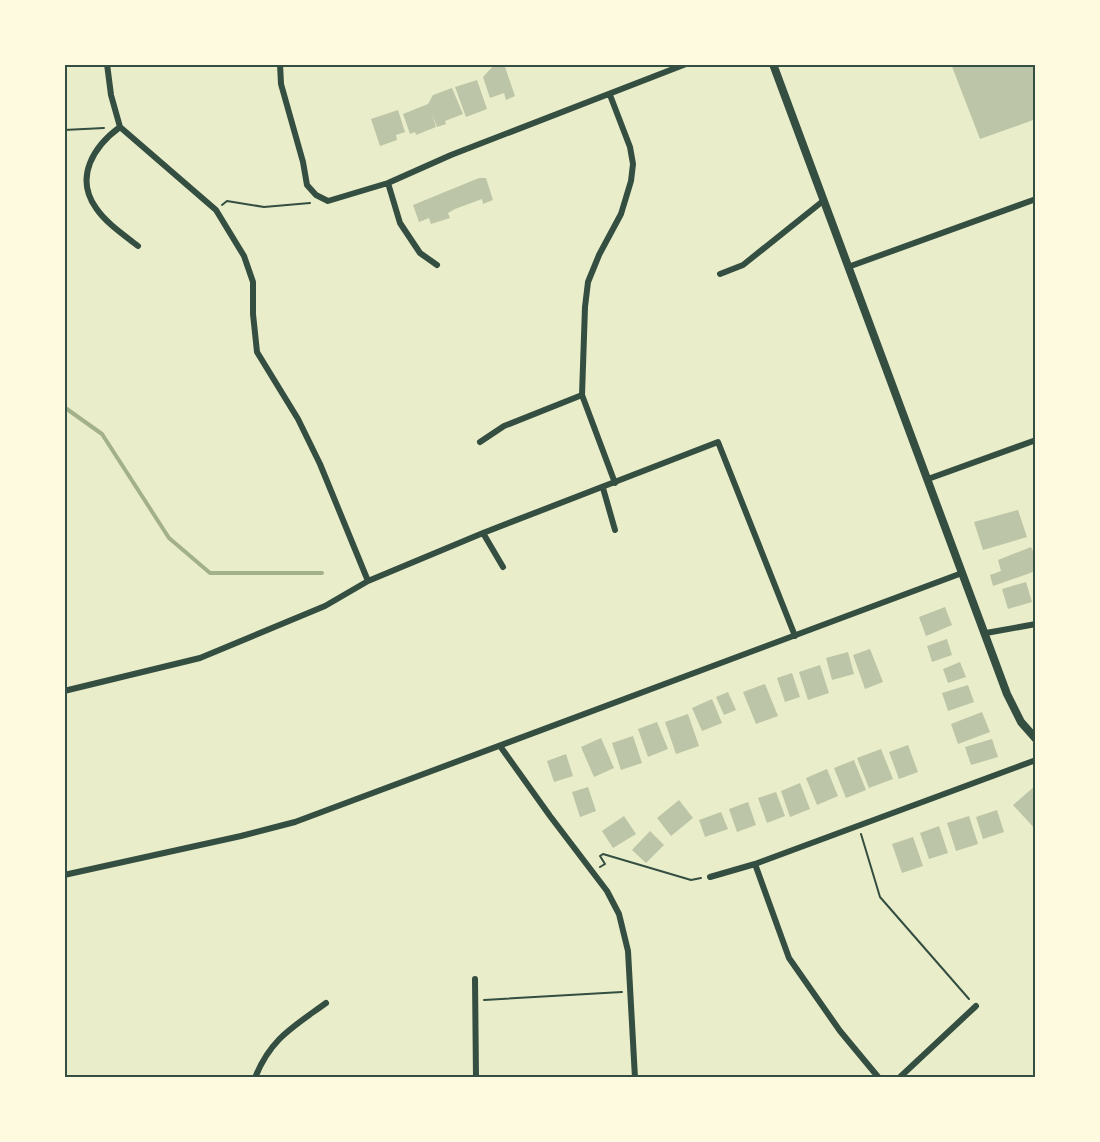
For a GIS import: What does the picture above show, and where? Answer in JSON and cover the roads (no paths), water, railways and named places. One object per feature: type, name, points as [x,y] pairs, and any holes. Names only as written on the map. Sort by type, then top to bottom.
[{"type":"street","points":[[107,64],[111,95],[120,127],[216,210],[244,256],[253,282],[253,314],[257,352],[298,420],[329,485],[368,581]]},
{"type":"street","points":[[280,64],[281,84],[303,162],[307,185],[316,195],[328,201],[388,183],[451,155],[686,64]]},
{"type":"street","points":[[773,64],[1013,709],[1035,739]]},
{"type":"street","points":[[610,95],[630,147],[633,164],[632,181],[621,214],[599,255],[588,282],[582,395],[615,483]]},
{"type":"street","points":[[120,127],[106,137],[92,156],[86,181],[95,207],[120,233],[138,246]]},
{"type":"street","points":[[388,183],[400,223],[420,253],[437,265]]},
{"type":"street","points":[[848,267],[1035,199]]},
{"type":"street","points":[[720,274],[743,265],[823,201]]},
{"type":"street","points":[[480,442],[504,426],[582,395]]},
{"type":"street","points":[[928,479],[1035,440]]},
{"type":"street","points":[[64,691],[200,658],[325,606],[368,581],[483,533],[718,442],[795,636]]},
{"type":"street","points":[[603,488],[615,530]]},
{"type":"street","points":[[483,533],[503,567]]},
{"type":"street","points":[[64,875],[295,822],[962,573]]},
{"type":"street","points":[[986,633],[1035,624]]},
{"type":"street","points":[[500,746],[614,902],[627,942],[635,1077]]},
{"type":"street","points":[[710,877],[755,864],[1035,760]]},
{"type":"street","points":[[755,864],[789,958],[840,1031],[879,1077]]},
{"type":"street","points":[[475,979],[476,1077]]},
{"type":"street","points":[[255,1077],[262,1059],[274,1043],[326,1003]]},
{"type":"street","points":[[899,1077],[976,1006]]},
{"type":"waterway","points":[[64,407],[102,434],[169,538],[210,573],[322,573]]}]
